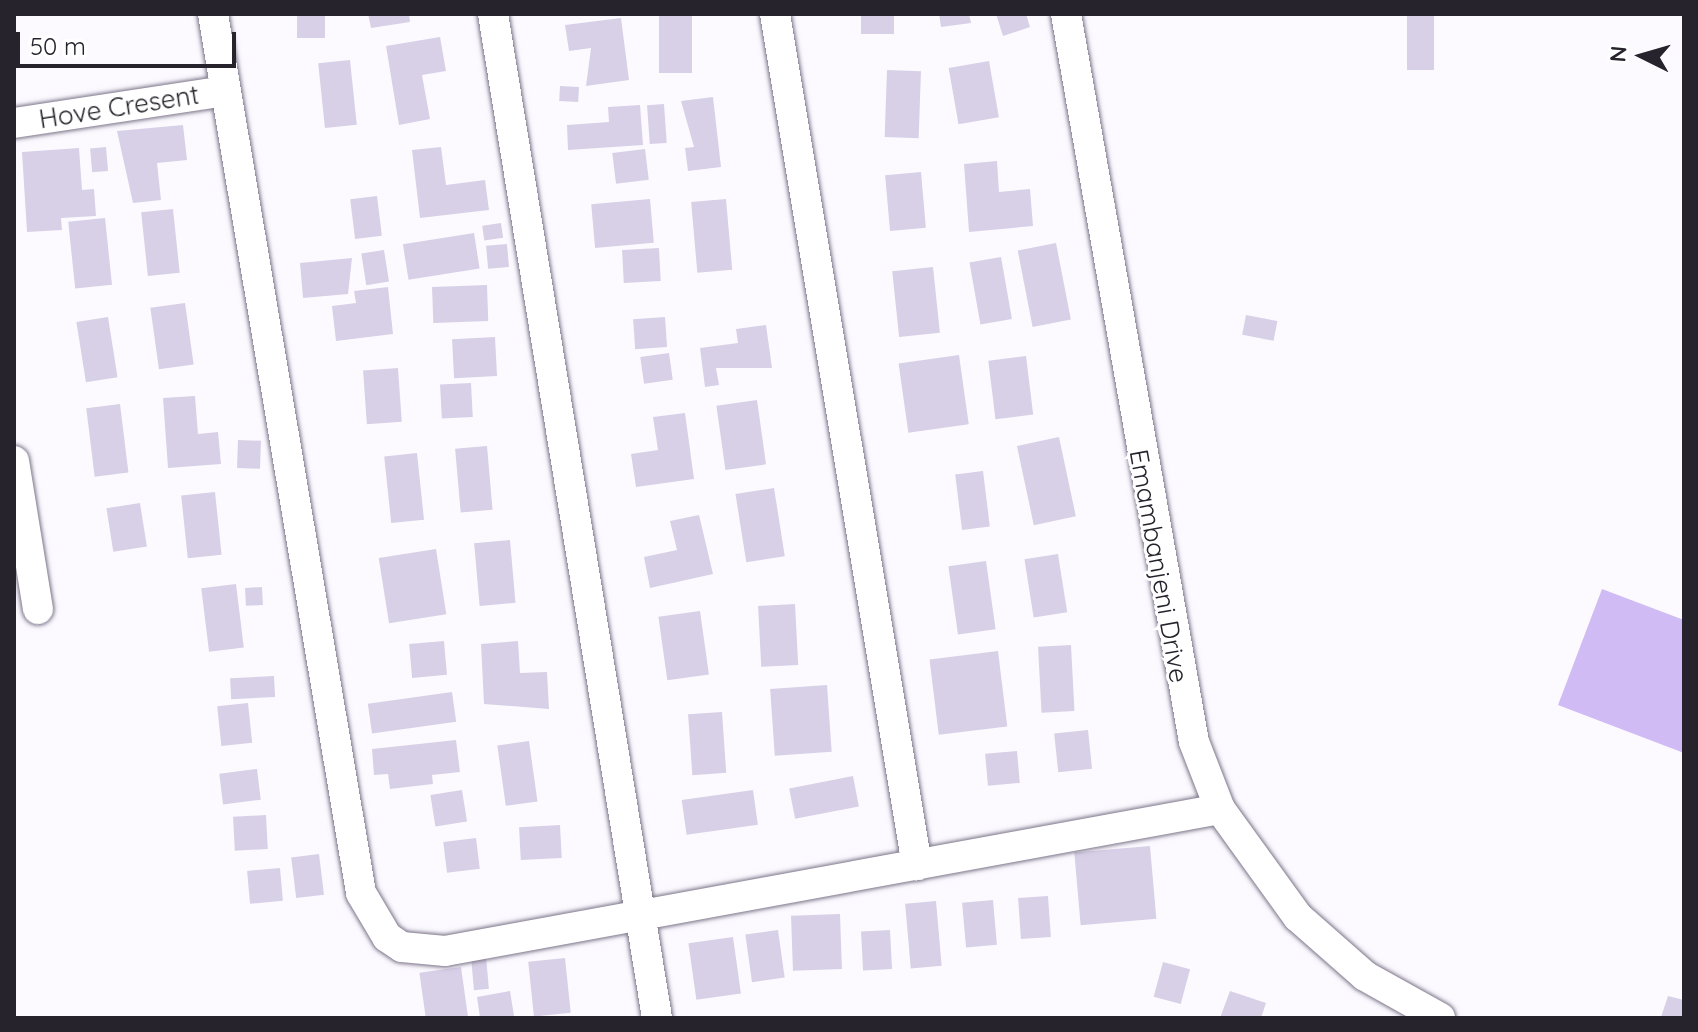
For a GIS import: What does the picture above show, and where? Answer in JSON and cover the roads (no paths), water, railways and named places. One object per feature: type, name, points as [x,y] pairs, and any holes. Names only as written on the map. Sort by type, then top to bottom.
[{"type":"street","points":[[213,14],[361,893],[373,919],[402,947],[445,951],[643,920],[1220,809]]},
{"type":"street","points":[[493,14],[657,1018]]},
{"type":"street","points":[[775,14],[917,865]]},
{"type":"street","name":"Emambanjeni Drive","points":[[1066,14],[1177,677],[1220,809],[1298,917],[1365,976],[1440,1018]]},
{"type":"street","name":"Hove Cresent","points":[[14,123],[225,91]]},
{"type":"street","points":[[14,461],[38,609]]}]
